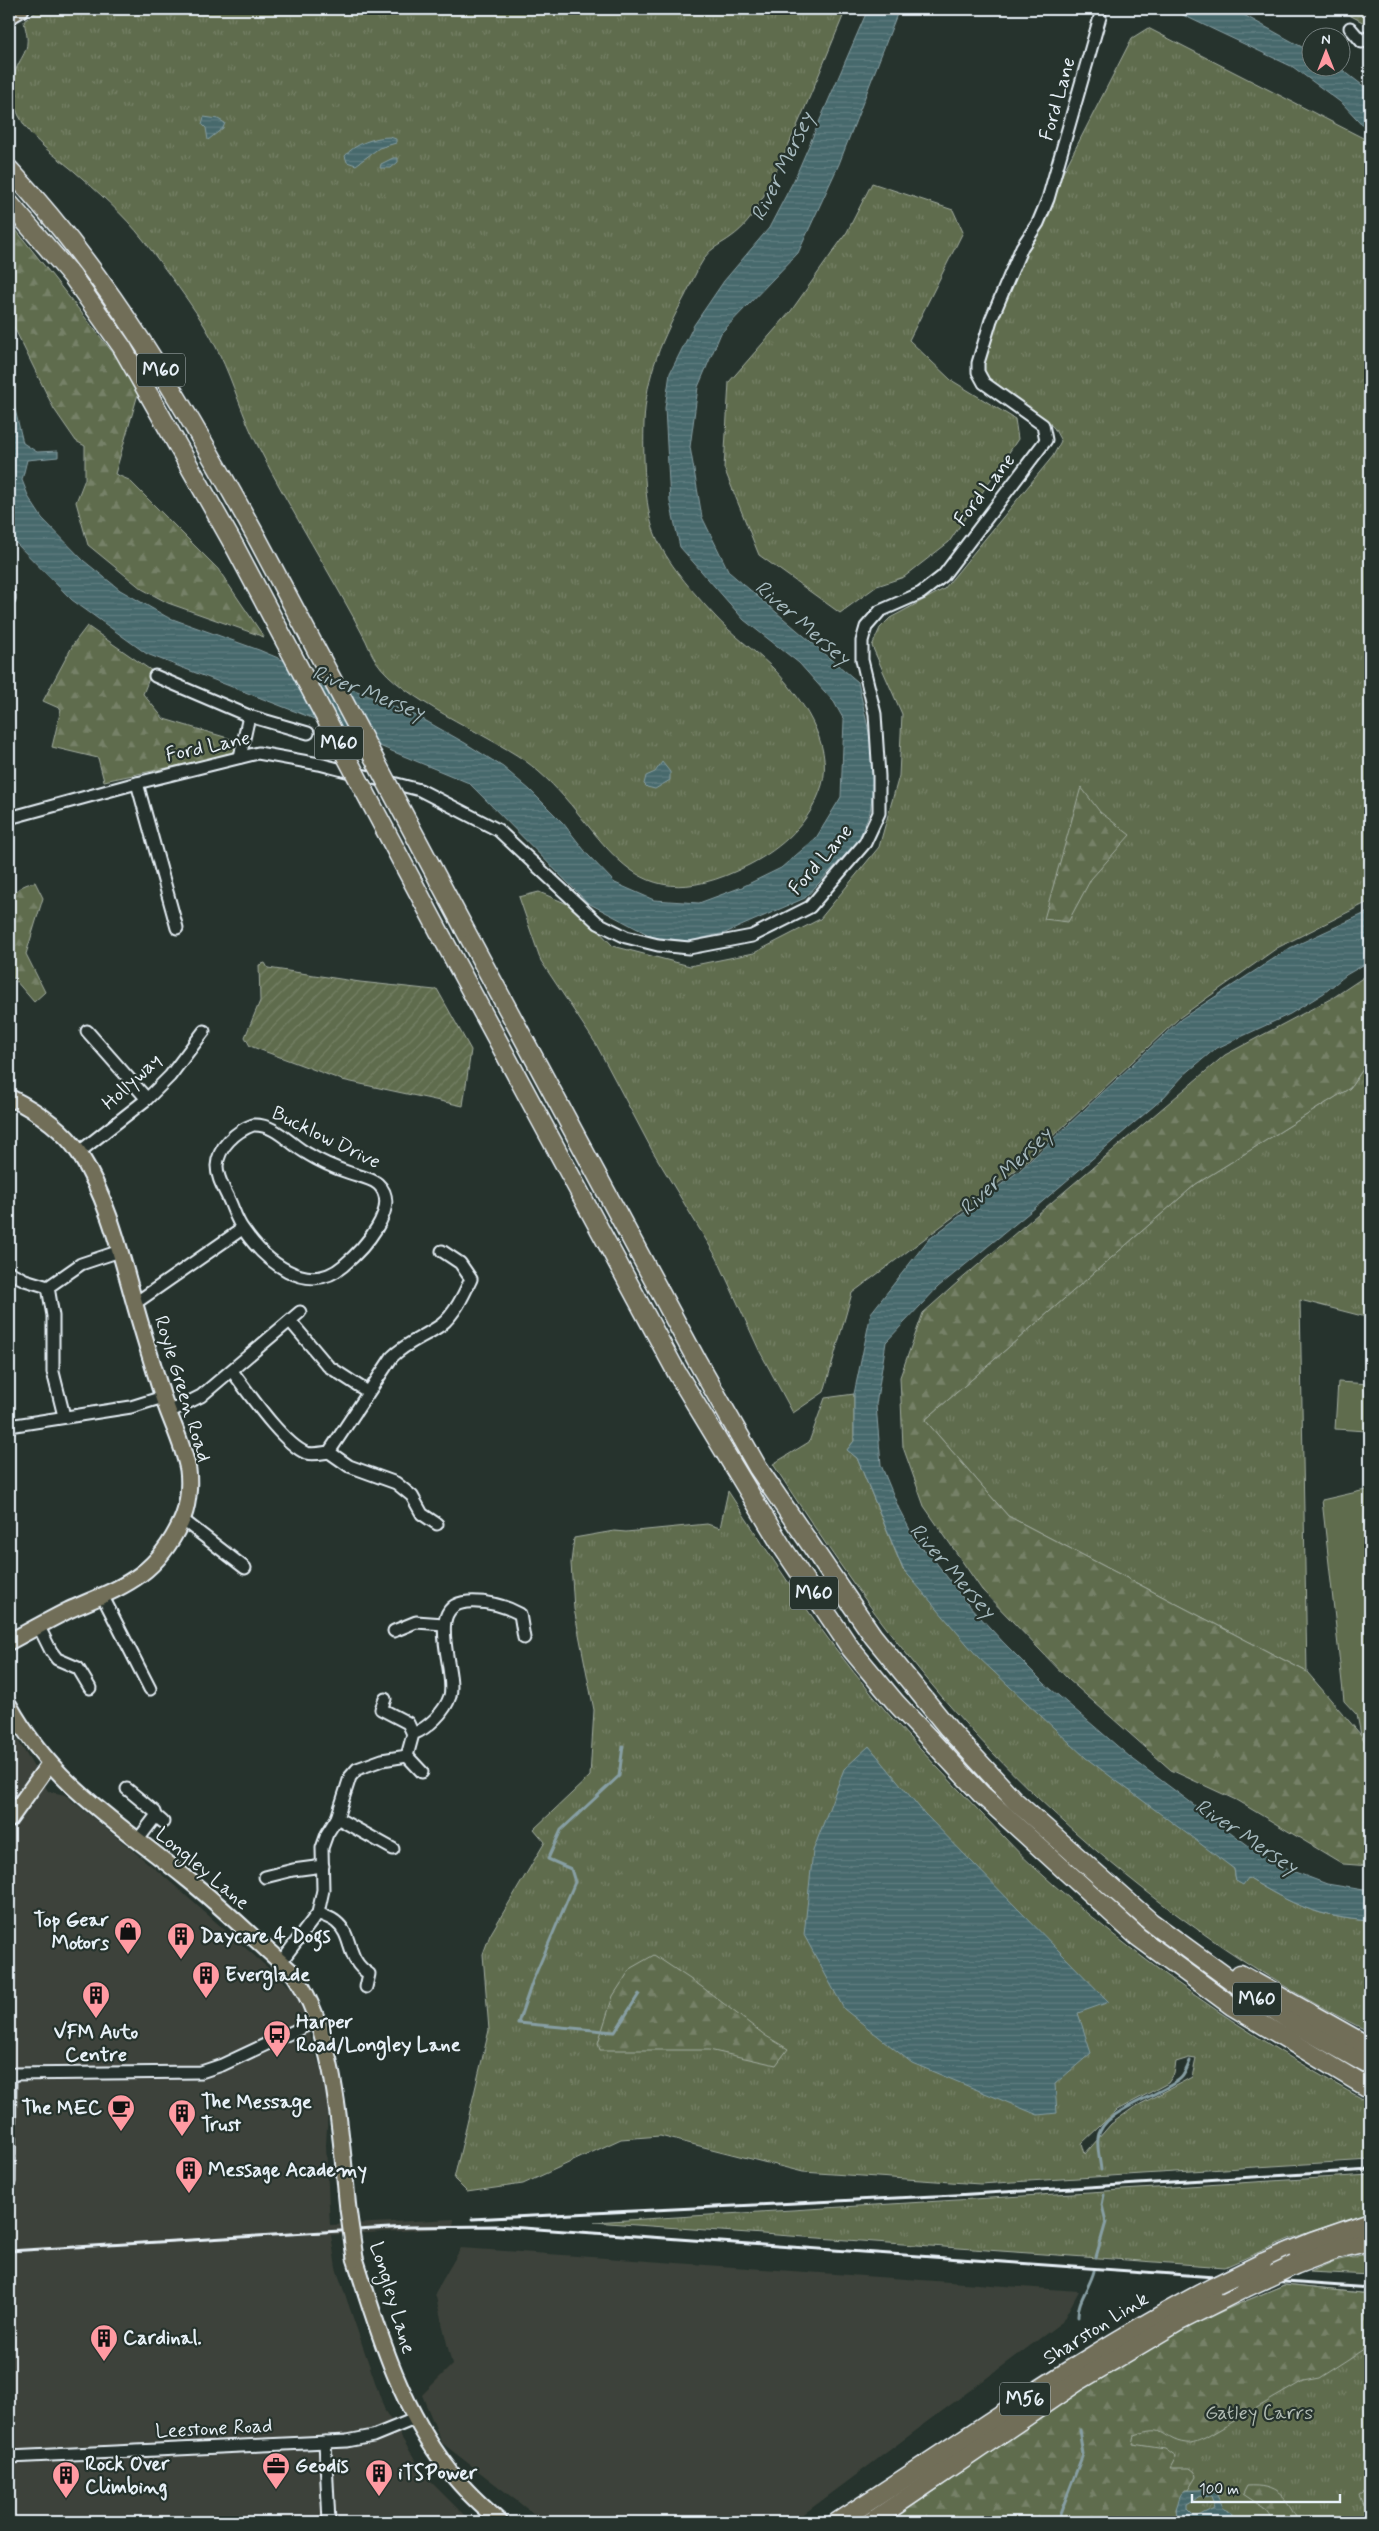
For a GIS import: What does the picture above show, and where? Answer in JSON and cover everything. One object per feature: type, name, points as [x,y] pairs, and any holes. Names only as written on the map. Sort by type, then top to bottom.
[{"type":"highway","name":"M60","points":[[9,169],[49,212],[102,281],[155,359],[199,432],[696,1358],[758,1468],[874,1636],[948,1728],[1015,1801],[1151,1922],[1254,1997],[1295,2024],[1370,2066]]},
{"type":"highway","name":"M60","points":[[9,203],[31,226],[72,276],[122,347],[235,546],[443,939],[677,1373],[781,1545],[852,1649],[896,1703],[981,1794],[1138,1938],[1232,2006],[1370,2089]]},
{"type":"highway","name":"M60","points":[[1151,1922],[1278,1997],[1370,2047]]},
{"type":"highway","name":"Sharston Link","points":[[837,2522],[928,2464],[1069,2369],[1146,2322],[1262,2263],[1370,2222]]},
{"type":"highway","name":"Sharston Link","points":[[870,2522],[1077,2382],[1178,2322],[1295,2265],[1337,2249],[1370,2241]]},
{"type":"main road","name":"Royle Green Road","points":[[9,1096],[43,1117],[63,1133],[78,1153],[94,1180],[120,1251],[134,1304],[163,1397],[185,1456],[188,1473],[187,1506],[182,1520],[168,1546],[146,1572],[103,1597],[38,1625],[9,1642]]},
{"type":"main road","name":"Longley Lane","points":[[9,1705],[23,1730],[49,1764],[91,1806],[188,1879],[294,1974],[304,1989],[316,2021],[332,2075],[355,2258],[375,2325],[417,2418],[448,2469],[500,2522]]},
{"type":"main road","points":[[9,1820],[49,1764]]},
{"type":"street","name":"Ford Lane","points":[[9,818],[137,783],[258,753],[420,790],[498,830],[598,923],[626,937],[658,945],[689,948],[752,936],[810,907],[865,843],[878,813],[875,714],[862,660],[862,641],[866,628],[880,611],[921,593],[943,576],[1046,440],[1043,425],[984,383],[978,372],[978,363],[992,320],[1022,247],[1038,223],[1048,199],[1100,17]]},
{"type":"street","points":[[1352,30],[1362,42],[1370,36]]},
{"type":"street","points":[[9,595],[9,600]]},
{"type":"street","points":[[155,676],[249,716],[308,734]]},
{"type":"street","points":[[240,757],[249,716]]},
{"type":"street","points":[[137,783],[176,928]]},
{"type":"street","points":[[87,1031],[147,1099]]},
{"type":"street","name":"Hollyway","points":[[78,1153],[147,1099],[170,1076],[204,1031]]},
{"type":"street","name":"Bucklow Drive","points":[[253,1125],[268,1127],[307,1154],[378,1184],[385,1200],[385,1215],[381,1223],[354,1256],[335,1272],[316,1278],[295,1275],[283,1270],[242,1229],[219,1178],[217,1166],[223,1149],[234,1136],[253,1125]]},
{"type":"street","points":[[134,1304],[242,1229]]},
{"type":"street","points":[[329,1452],[392,1357],[403,1346],[442,1324],[459,1303],[472,1279],[460,1263],[442,1250]]},
{"type":"street","points":[[48,1287],[81,1264],[120,1251]]},
{"type":"street","points":[[9,1272],[25,1280],[48,1287]]},
{"type":"street","points":[[48,1287],[53,1316],[53,1372],[64,1416]]},
{"type":"street","points":[[169,1412],[201,1396],[300,1312]]},
{"type":"street","points":[[290,1321],[328,1366],[368,1392]]},
{"type":"street","points":[[232,1371],[272,1422],[296,1447],[314,1454],[329,1452],[349,1466],[396,1483],[412,1496],[422,1514],[437,1524]]},
{"type":"street","points":[[9,1426],[131,1407],[163,1397]]},
{"type":"street","points":[[182,1520],[245,1568]]},
{"type":"street","points":[[103,1597],[150,1689]]},
{"type":"street","points":[[413,1734],[423,1730],[431,1722],[444,1708],[450,1695],[451,1681],[446,1654],[444,1624],[446,1613],[454,1606],[463,1602],[507,1606],[520,1614],[524,1638]]},
{"type":"street","points":[[394,1631],[416,1622],[444,1624]]},
{"type":"street","points":[[38,1625],[57,1659],[82,1665],[90,1688]]},
{"type":"street","points":[[385,1700],[381,1709],[408,1723],[413,1734],[407,1756]]},
{"type":"street","points":[[407,1756],[422,1772]]},
{"type":"street","points":[[280,1963],[318,1913],[323,1890],[322,1848],[326,1834],[337,1818],[350,1777],[358,1768],[382,1760],[407,1756]]},
{"type":"street","points":[[127,1789],[155,1812],[159,1819],[137,1841]]},
{"type":"street","points":[[337,1818],[393,1849]]},
{"type":"street","points":[[265,1877],[293,1870],[323,1866]]},
{"type":"street","points":[[318,1913],[337,1922],[346,1936],[352,1957],[359,1968],[369,1974],[366,1986]]},
{"type":"street","points":[[9,2182],[10,2074],[201,2072],[222,2066],[316,2021]]},
{"type":"street","name":"Leestone Road","points":[[9,2457],[361,2439],[417,2418]]},
{"type":"street","points":[[325,2442],[329,2522]]},
{"type":"shaded area","points":[[9,1725],[48,1791],[65,1795],[159,1872],[300,1996],[310,2038],[329,2093],[326,2145],[330,2225],[454,2219],[453,2228],[331,2235],[336,2268],[385,2411],[426,2477],[471,2522],[9,2522]]},
{"type":"shaded area","points":[[461,2248],[1079,2291],[1062,2322],[793,2522],[544,2522],[442,2443],[422,2395],[452,2365],[435,2293]]},
{"type":"green space","points":[[40,9],[846,9],[795,132],[760,203],[751,218],[740,230],[714,248],[705,257],[697,271],[662,342],[652,373],[645,405],[644,464],[646,495],[651,523],[660,545],[697,597],[728,629],[783,678],[803,706],[819,737],[824,769],[822,785],[811,811],[784,842],[749,865],[705,882],[670,885],[642,877],[619,860],[552,784],[524,760],[424,702],[404,689],[388,675],[373,656],[353,616],[271,471],[252,435],[212,339],[179,287],[144,240],[127,221],[73,170],[47,150],[32,135],[19,116],[12,96],[12,83],[27,46],[24,21]]},
{"type":"green space","points":[[1338,9],[1370,9],[1370,26]]},
{"type":"green space","points":[[1148,28],[1365,139],[1370,149],[1370,901],[1277,948],[1179,1018],[1020,1167],[852,1293],[824,1392],[793,1413],[759,1350],[717,1258],[652,1150],[596,1044],[541,961],[519,897],[539,892],[577,908],[613,946],[690,966],[754,953],[820,919],[879,847],[899,776],[902,714],[872,646],[880,628],[890,618],[944,589],[1053,456],[1061,441],[1054,428],[1043,418],[995,388],[983,374],[982,358],[1025,247],[1132,38]]},
{"type":"green space","points":[[872,183],[953,210],[963,232],[909,340],[951,380],[1015,419],[1018,439],[949,542],[904,577],[877,586],[840,613],[759,555],[724,468],[729,382],[791,311],[847,232]]},
{"type":"green space","points":[[9,221],[140,387],[115,474],[129,480],[218,569],[264,637],[168,603],[142,589],[88,545],[76,502],[85,479],[85,446],[76,441],[54,409],[9,317]]},
{"type":"green space","points":[[87,626],[152,671],[143,694],[164,719],[238,741],[234,754],[104,781],[98,758],[52,747],[61,709],[43,701],[74,643]]},
{"type":"green space","points":[[1081,787],[1100,812],[1130,835],[1091,879],[1068,922],[1044,919]]},
{"type":"green space","points":[[35,882],[43,898],[26,954],[45,992],[34,1002],[9,973],[9,903],[19,889]]},
{"type":"green space","points":[[265,963],[268,968],[360,982],[437,989],[471,1050],[463,1106],[342,1080],[250,1046],[245,1037],[260,1001],[259,965]]},
{"type":"green space","points":[[1370,973],[1370,1059],[1350,1088],[1196,1184],[925,1420],[1008,1516],[1307,1672],[1361,1735],[1370,1750],[1370,1866],[1343,1864],[1236,1800],[1171,1770],[1069,1680],[982,1590],[924,1506],[903,1447],[900,1377],[923,1313],[958,1282],[1225,1055],[1334,997]]},
{"type":"green space","points":[[1370,1059],[1370,1318],[1300,1300],[1307,1672],[1008,1516],[925,1420],[1196,1184],[1350,1088]]},
{"type":"green space","points":[[1338,1382],[1370,1384],[1367,1431],[1335,1429]]},
{"type":"green space","points":[[854,1394],[854,1441],[847,1450],[857,1458],[903,1570],[1234,1869],[1236,1881],[1248,1878],[1279,1896],[1320,1913],[1370,1921],[1370,2032],[1311,2001],[1253,1966],[1196,1928],[1140,1886],[1036,1796],[943,1698],[897,1642],[854,1584],[773,1464],[809,1442],[825,1398]]},
{"type":"green space","points":[[1370,1489],[1370,1750],[1361,1735],[1357,1715],[1344,1701],[1322,1500]]},
{"type":"green space","points":[[728,1491],[834,1647],[887,1712],[1014,1848],[1073,1902],[1195,1996],[1281,2052],[1370,2103],[1370,2160],[980,2184],[803,2172],[660,2136],[621,2139],[523,2184],[467,2192],[454,2179],[489,2030],[483,1954],[490,1935],[545,1842],[534,1829],[590,1776],[594,1710],[574,1609],[571,1563],[574,1538],[614,1531],[626,1532],[707,1524],[720,1528]],"holes":[[[1189,2058],[1196,2059],[1192,2077],[1133,2108],[1111,2124],[1085,2154],[1082,2143],[1117,2110],[1168,2083],[1174,2074],[1176,2062]]]},
{"type":"green space","points":[[654,1955],[702,1987],[766,2036],[788,2049],[776,2065],[709,2050],[600,2050],[598,2043],[613,1996],[631,1968]]},
{"type":"green space","points":[[1370,2175],[1370,2212],[1289,2239],[1225,2267],[594,2222]]},
{"type":"green space","points":[[1370,2253],[1370,2275],[1309,2272],[1335,2261]]},
{"type":"green space","name":"Gatley Carrs","points":[[1284,2285],[1370,2294],[1370,2522],[889,2522],[1102,2377],[1217,2313]]},
{"type":"green space","name":"Gatley Carrs","points":[[1284,2285],[1370,2294],[1370,2345],[1319,2378],[1303,2381],[1198,2441],[1188,2443],[1178,2441],[1159,2431],[1135,2435],[1133,2444],[1165,2449],[1176,2457],[1170,2468],[1190,2468],[1195,2472],[1196,2477],[1188,2490],[1185,2490],[1176,2509],[1177,2515],[1170,2522],[889,2522],[1062,2402],[1133,2357],[1198,2323]]},
{"type":"green space","points":[[1247,2486],[1266,2487],[1279,2494],[1290,2506],[1299,2522],[1275,2522],[1267,2510],[1243,2494]]},
{"type":"green space","points":[[1370,2488],[1370,2505],[1363,2505],[1359,2495]]},
{"type":"green space","points":[[1370,2513],[1370,2522],[1355,2522],[1354,2518]]},
{"type":"water","points":[[868,9],[899,9],[839,164],[798,253],[721,333],[698,387],[690,447],[702,517],[729,572],[858,682],[876,765],[870,812],[858,841],[805,898],[725,933],[689,941],[653,937],[588,903],[469,783],[307,716],[147,654],[72,600],[9,536],[9,384],[23,443],[37,452],[58,451],[58,457],[27,460],[22,480],[29,498],[42,518],[84,561],[120,590],[167,617],[259,650],[419,717],[465,743],[503,767],[530,790],[563,823],[588,855],[615,883],[654,900],[699,903],[742,887],[781,868],[816,838],[841,797],[844,720],[834,702],[799,663],[744,620],[680,547],[670,502],[665,408],[670,373],[694,325],[724,281],[769,228],[794,180]]},
{"type":"water","points":[[1170,9],[1233,9],[1302,47],[1302,74],[1293,67]]},
{"type":"water","points":[[1352,77],[1370,91],[1370,133],[1343,104],[1308,78]]},
{"type":"water","points":[[204,117],[218,119],[225,123],[223,128],[208,140],[206,128],[202,124]]},
{"type":"water","points":[[390,137],[396,139],[396,143],[379,148],[356,165],[347,162],[345,156],[359,145],[378,138]]},
{"type":"water","points":[[393,158],[398,158],[398,162],[391,168],[380,168],[381,164]]},
{"type":"water","points":[[662,762],[670,772],[670,780],[655,789],[647,787],[644,784],[646,776],[655,772]]},
{"type":"water","points":[[1370,911],[1370,961],[1346,975],[1324,993],[1290,1014],[1215,1049],[1184,1075],[1162,1099],[1036,1207],[938,1287],[886,1342],[876,1405],[881,1465],[899,1509],[919,1547],[928,1552],[966,1602],[1003,1642],[1045,1684],[1130,1757],[1249,1846],[1287,1869],[1327,1884],[1370,1891],[1370,1921],[1320,1913],[1279,1896],[1248,1878],[1243,1885],[1236,1881],[1234,1869],[1086,1758],[978,1657],[903,1569],[857,1458],[847,1450],[854,1441],[854,1394],[871,1313],[928,1240],[1019,1171],[1181,1019],[1290,948]]},
{"type":"water","points":[[869,1746],[924,1813],[1109,2002],[1078,2013],[1091,2053],[1055,2084],[1057,2113],[1038,2115],[912,2063],[844,2009],[804,1935],[813,1851],[844,1769]]},
{"type":"water","points":[[1207,2488],[1214,2491],[1222,2508],[1232,2513],[1236,2522],[1170,2522],[1177,2515],[1177,2508],[1182,2493],[1188,2490]],"holes":[[[1200,2496],[1210,2497],[1214,2508],[1198,2516],[1194,2516],[1187,2509],[1187,2504]]]},
{"type":"waterway","points":[[623,1746],[619,1776],[561,1830],[548,1859],[571,1869],[575,1882],[533,1980],[518,2023],[615,2032],[639,1994]]},
{"type":"waterway","points":[[1101,2170],[1098,2151],[1098,2139],[1101,2129],[1120,2111],[1161,2091],[1181,2078],[1190,2061]]},
{"type":"waterway","points":[[1096,2257],[1106,2222],[1102,2205],[1104,2195]]},
{"type":"waterway","points":[[1078,2317],[1080,2305],[1094,2271]]},
{"type":"waterway","points":[[1057,2522],[1083,2454],[1079,2430]]},
{"type":"railway","points":[[472,2219],[955,2195],[1370,2170]]},
{"type":"railway","points":[[9,2251],[407,2227],[496,2226],[1370,2288]]},
{"type":"place","name":"Top Gear Motors","points":[[128,1955]]},
{"type":"place","name":"Daycare 4 Dogs","points":[[181,1960]]},
{"type":"place","name":"Everglade","points":[[206,1999]]},
{"type":"place","name":"VFM Auto Centre","points":[[96,2019]]},
{"type":"place","name":"Harper Road/Longley Lane","points":[[277,2058]]},
{"type":"place","name":"The MEC","points":[[121,2132]]},
{"type":"place","name":"The Message Trust","points":[[182,2137]]},
{"type":"place","name":"Message Academy","points":[[189,2194]]},
{"type":"place","name":"Cardinal.","points":[[104,2362]]},
{"type":"place","name":"Geodis","points":[[276,2490]]},
{"type":"place","name":"iTSPower","points":[[379,2497]]},
{"type":"place","name":"Rock Over Climbing","points":[[66,2499]]},
{"type":"water label","name":"River Mersey","points":[[783,167]]},
{"type":"water label","name":"River Mersey","points":[[802,623]]},
{"type":"water label","name":"River Mersey","points":[[368,693]]},
{"type":"water label","name":"River Mersey","points":[[1006,1172]]},
{"type":"water label","name":"River Mersey","points":[[952,1571]]},
{"type":"water label","name":"River Mersey","points":[[1246,1837]]}]
